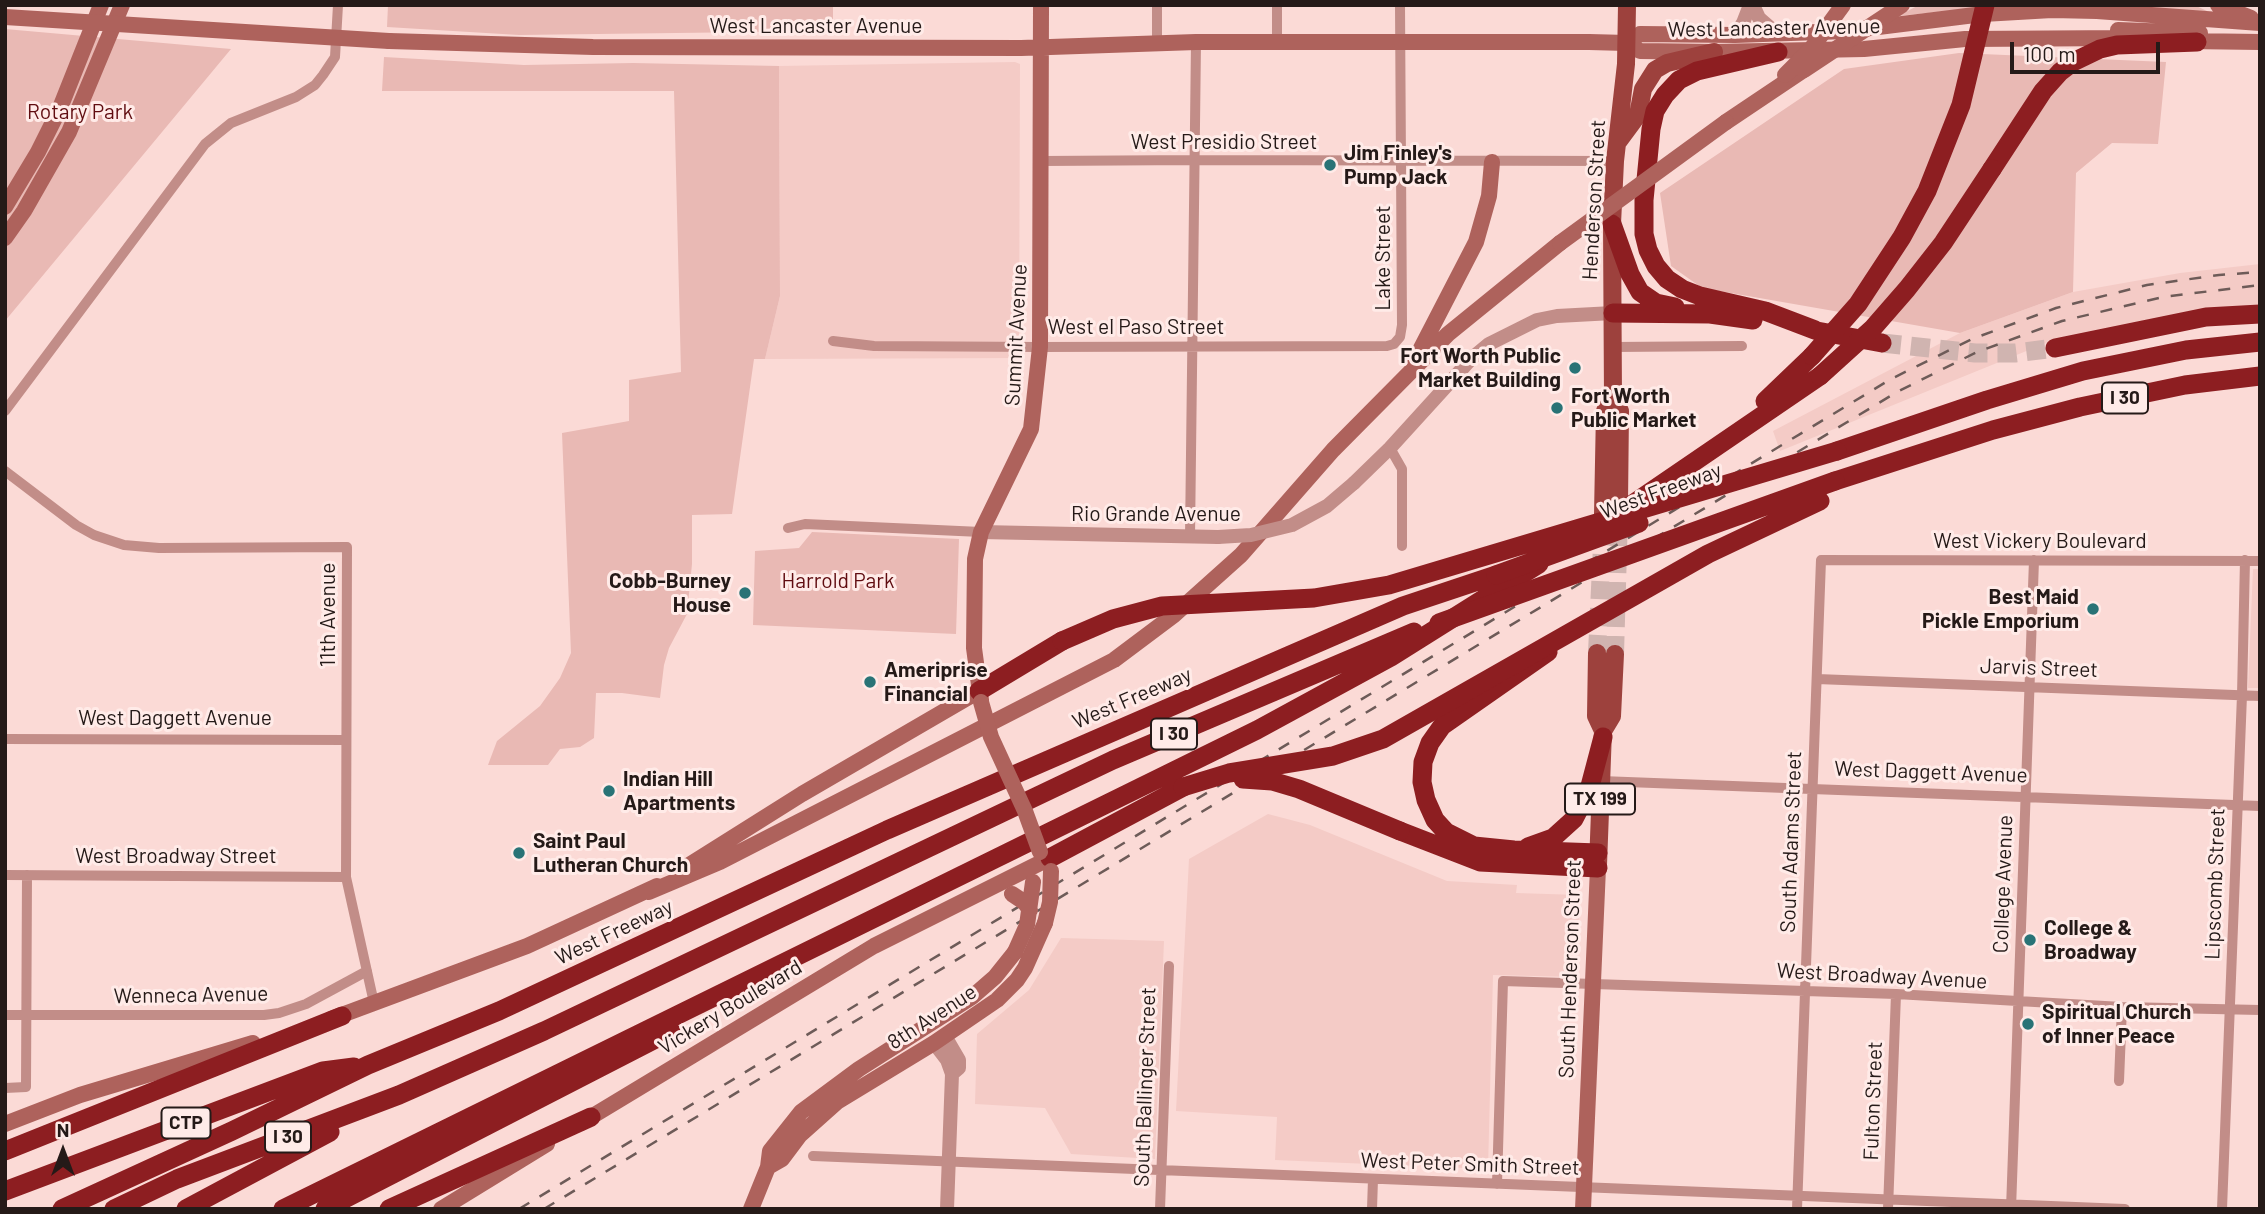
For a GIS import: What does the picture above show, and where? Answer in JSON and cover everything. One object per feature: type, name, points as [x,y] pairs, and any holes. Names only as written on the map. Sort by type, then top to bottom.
[{"type":"highway","points":[[1718,444],[1812,356],[1858,304],[1902,237],[1947,146],[1961,105],[1985,5]]},
{"type":"highway","points":[[283,1209],[1257,730],[1359,675],[1586,535],[1820,376],[1898,300],[1943,243],[2043,91],[2073,62],[2100,49],[2117,45],[2197,41]]},
{"type":"highway","points":[[1778,52],[1697,71],[1679,80],[1665,94],[1655,111],[1651,128],[1643,200],[1644,234],[1656,266],[1667,279],[1682,289],[1700,296],[1765,311],[1815,330]]},
{"type":"highway","points":[[1612,223],[1632,280],[1646,297],[1656,303],[1882,342]]},
{"type":"highway","points":[[1613,313],[1710,314]]},
{"type":"highway","points":[[2055,348],[2206,317],[2260,314]]},
{"type":"highway","name":"West Freeway","points":[[62,1209],[368,1065],[499,1011],[863,841],[1403,606],[1987,400],[2083,371],[2186,350],[2260,342]]},
{"type":"highway","name":"I 30","points":[[114,1209],[177,1179],[399,1095],[544,1031],[1113,760],[1402,636],[1835,481],[1993,430],[2080,407],[2185,385],[2260,376]]},
{"type":"highway","points":[[1041,866],[1183,787],[1213,777],[1314,760],[1368,746],[1411,725],[1708,554],[1841,492],[1993,430]]},
{"type":"highway","points":[[980,697],[1062,641],[1113,619],[1162,606],[1314,598],[1389,585],[1837,452]]},
{"type":"highway","points":[[1588,622],[1518,675],[1462,709],[1442,726],[1426,753],[1422,782],[1430,811],[1446,832],[1474,846],[1598,860]]},
{"type":"highway","points":[[1514,850],[1553,838],[1574,819],[1589,790],[1603,734]]},
{"type":"highway","points":[[1183,787],[1235,779],[1272,781],[1312,794],[1480,862],[1598,860]]},
{"type":"highway","points":[[325,1209],[623,1057],[889,909]]},
{"type":"highway","points":[[5,1151],[342,1016]]},
{"type":"highway","name":"CTP","points":[[5,1191],[323,1071],[368,1065]]},
{"type":"highway","points":[[186,1209],[399,1095]]},
{"type":"highway","points":[[389,1209],[591,1116]]},
{"type":"main road","points":[[5,207],[38,152],[60,108],[101,5]]},
{"type":"main road","points":[[5,239],[55,159],[82,105],[122,5]]},
{"type":"main road","name":"Summit Avenue","points":[[1041,5],[1040,347],[1031,429],[981,532],[975,559],[973,599],[974,648],[980,697],[992,737],[1025,811],[1041,866]]},
{"type":"main road","name":"Henderson Street","points":[[1619,503],[1620,411],[1613,398],[1612,223],[1615,161],[1627,43],[1627,5]]},
{"type":"main road","points":[[1758,100],[1811,49],[1843,5]]},
{"type":"main road","points":[[649,892],[720,862],[1114,660],[1174,615],[1241,555],[1333,450],[1448,334],[1560,243],[1726,122],[1902,5]]},
{"type":"main road","points":[[2218,5],[2260,24]]},
{"type":"main road","name":"West Lancaster Avenue","points":[[1627,43],[1640,34],[1735,35],[1846,31],[1983,14],[2052,10],[2260,24]]},
{"type":"main road","name":"West Lancaster Avenue","points":[[5,17],[389,41],[593,47],[1041,48],[1196,42],[1400,41],[1627,43],[1640,51],[1778,52],[1864,49],[1965,39],[2115,37],[2260,42]]},
{"type":"main road","points":[[1965,39],[2035,30],[2239,33],[2260,24]]},
{"type":"main road","points":[[1618,142],[1638,115],[1643,89],[1655,70],[1667,63],[1714,52]]},
{"type":"main road","points":[[1405,380],[1476,242],[1489,196],[1492,162]]},
{"type":"main road","name":"Henderson Street","points":[[1603,513],[1605,411],[1613,398]]},
{"type":"main road","name":"South Henderson Street","points":[[1583,1209],[1603,734],[1612,716],[1606,653]]},
{"type":"main road","name":"West Freeway","points":[[5,1124],[80,1095],[342,1016],[527,946],[649,892],[710,850],[859,761],[980,697]]},
{"type":"main road","name":"Vickery Boulevard","points":[[442,1209],[841,964],[978,893],[1041,866]]},
{"type":"main road","name":"8th Avenue","points":[[751,1209],[768,1167],[771,1150],[815,1099],[972,997],[995,977],[1015,952],[1027,925],[1041,866]]},
{"type":"main road","name":"8th Avenue","points":[[768,1167],[782,1158],[800,1135],[837,1102],[939,1040],[983,1011],[1008,990],[1025,968],[1040,938],[1050,902],[1041,866]]},
{"type":"main road","points":[[978,893],[1012,894],[1030,910]]},
{"type":"street","points":[[5,411],[205,144],[231,123],[296,97],[315,85],[335,57],[338,5]]},
{"type":"street","points":[[1157,5],[1157,43]]},
{"type":"street","points":[[1277,5],[1277,42]]},
{"type":"street","name":"Lake Street","points":[[1398,342],[1402,325],[1400,5]]},
{"type":"street","points":[[1751,5],[1759,18],[1775,32]]},
{"type":"street","points":[[1735,35],[1751,5]]},
{"type":"street","points":[[1191,536],[1196,42]]},
{"type":"street","name":"West Presidio Street","points":[[1042,162],[1615,161]]},
{"type":"street","name":"Rio Grande Avenue","points":[[788,528],[805,524],[981,532],[1191,536],[1251,535],[1292,525],[1327,506],[1354,483],[1390,448],[1471,359],[1498,338],[1537,320],[1568,315],[1613,313]]},
{"type":"street","name":"West el Paso Street","points":[[833,341],[874,346],[1040,347],[1387,346],[1398,342]]},
{"type":"street","points":[[1613,346],[1742,346]]},
{"type":"street","points":[[1390,448],[1402,469],[1402,546]]},
{"type":"street","name":"11th Avenue","points":[[5,471],[76,525],[94,535],[124,545],[159,548],[347,547],[346,877],[374,1003]]},
{"type":"street","name":"West Vickery Boulevard","points":[[1821,560],[2260,561]]},
{"type":"street","name":"South Adams Street","points":[[1797,1209],[1821,560]]},
{"type":"street","name":"College Avenue","points":[[2011,1207],[2034,560]]},
{"type":"street","name":"Lipscomb Street","points":[[2222,1209],[2245,560]]},
{"type":"street","name":"Jarvis Street","points":[[1817,679],[2260,696]]},
{"type":"street","name":"West Daggett Avenue","points":[[5,739],[345,740]]},
{"type":"street","name":"West Daggett Avenue","points":[[1601,781],[2260,806]]},
{"type":"street","name":"West Broadway Street","points":[[5,875],[346,877]]},
{"type":"street","points":[[5,1088],[26,1087],[27,875]]},
{"type":"street","name":"South Ballinger Street","points":[[1160,1209],[1169,966]]},
{"type":"street","name":"Wenneca Avenue","points":[[5,1015],[264,1015],[306,1004],[367,971]]},
{"type":"street","name":"West Broadway Avenue","points":[[1497,1184],[1503,981],[1896,994],[2122,1007],[2260,1010]]},
{"type":"street","name":"Fulton Street","points":[[1888,1204],[1896,994]]},
{"type":"street","points":[[2119,1081],[2122,1007]]},
{"type":"street","points":[[939,1040],[952,1074],[947,1209]]},
{"type":"street","name":"West Peter Smith Street","points":[[813,1156],[1798,1196],[1888,1204],[2125,1209]]},
{"type":"street","points":[[1372,1209],[1373,1179]]},
{"type":"shaded area","points":[[1020,64],[1019,358],[765,359],[780,296],[779,66]]},
{"type":"shaded area","points":[[2260,264],[2260,310],[2051,341],[1780,451],[1773,431],[1960,333],[2073,292],[2180,273]]},
{"type":"shaded area","points":[[2253,569],[2260,569],[2260,688],[2248,688]]},
{"type":"shaded area","points":[[1268,814],[1310,825],[1447,881],[1517,885],[1516,893],[1579,895],[1578,977],[1493,975],[1488,1169],[1275,1160],[1277,1117],[1176,1111],[1189,859]]},
{"type":"shaded area","points":[[1061,938],[1164,941],[1155,1159],[1071,1154],[1045,1108],[975,1104],[977,1034],[1029,990]]},
{"type":"green space","points":[[388,5],[833,5],[833,31],[519,35],[387,27]]},
{"type":"green space","points":[[1919,5],[2008,5],[1898,16]]},
{"type":"green space","points":[[2085,5],[2194,5],[2218,16]]},
{"type":"green space","name":"Rotary Park","points":[[5,29],[231,49],[5,321]]},
{"type":"green space","points":[[1959,53],[2166,62],[2158,144],[2112,143],[2076,173],[2073,292],[1960,333],[1702,288],[1671,266],[1660,193],[1844,69]]},
{"type":"green space","points":[[384,57],[524,65],[633,63],[779,66],[780,296],[765,359],[754,359],[732,514],[692,515],[692,564],[687,614],[669,648],[660,698],[596,693],[594,738],[580,747],[560,749],[548,765],[488,765],[497,741],[540,706],[560,678],[571,653],[562,433],[629,421],[629,380],[681,372],[674,91],[382,91]]},
{"type":"green space","name":"Harrold Park","points":[[812,532],[959,539],[956,634],[753,625],[755,551],[799,548]]},
{"type":"tunnel","points":[[1882,343],[1975,353],[2015,353],[2055,348]]},
{"type":"tunnel","points":[[1615,654],[1619,517]]},
{"type":"tunnel","points":[[1597,653],[1603,524]]},
{"type":"railway","points":[[519,1209],[1891,379],[1972,339],[2056,308],[2147,285],[2260,272]]},
{"type":"railway","points":[[544,1209],[1897,392],[1977,352],[2062,321],[2163,297],[2260,285]]},
{"type":"place","name":"Jim Finley's Pump Jack","points":[[1330,165]]},
{"type":"place","name":"Fort Worth Public Market Building","points":[[1575,368]]},
{"type":"place","name":"Fort Worth Public Market","points":[[1557,408]]},
{"type":"place","name":"Cobb-Burney House","points":[[745,593]]},
{"type":"place","name":"Best Maid Pickle Emporium","points":[[2093,609]]},
{"type":"place","name":"Ameriprise Financial","points":[[870,682]]},
{"type":"place","name":"Indian Hill Apartments","points":[[609,791]]},
{"type":"place","name":"Saint Paul Lutheran Church","points":[[519,853]]},
{"type":"place","name":"College & Broadway","points":[[2030,940]]},
{"type":"place","name":"Spiritual Church of Inner Peace","points":[[2028,1024]]}]
